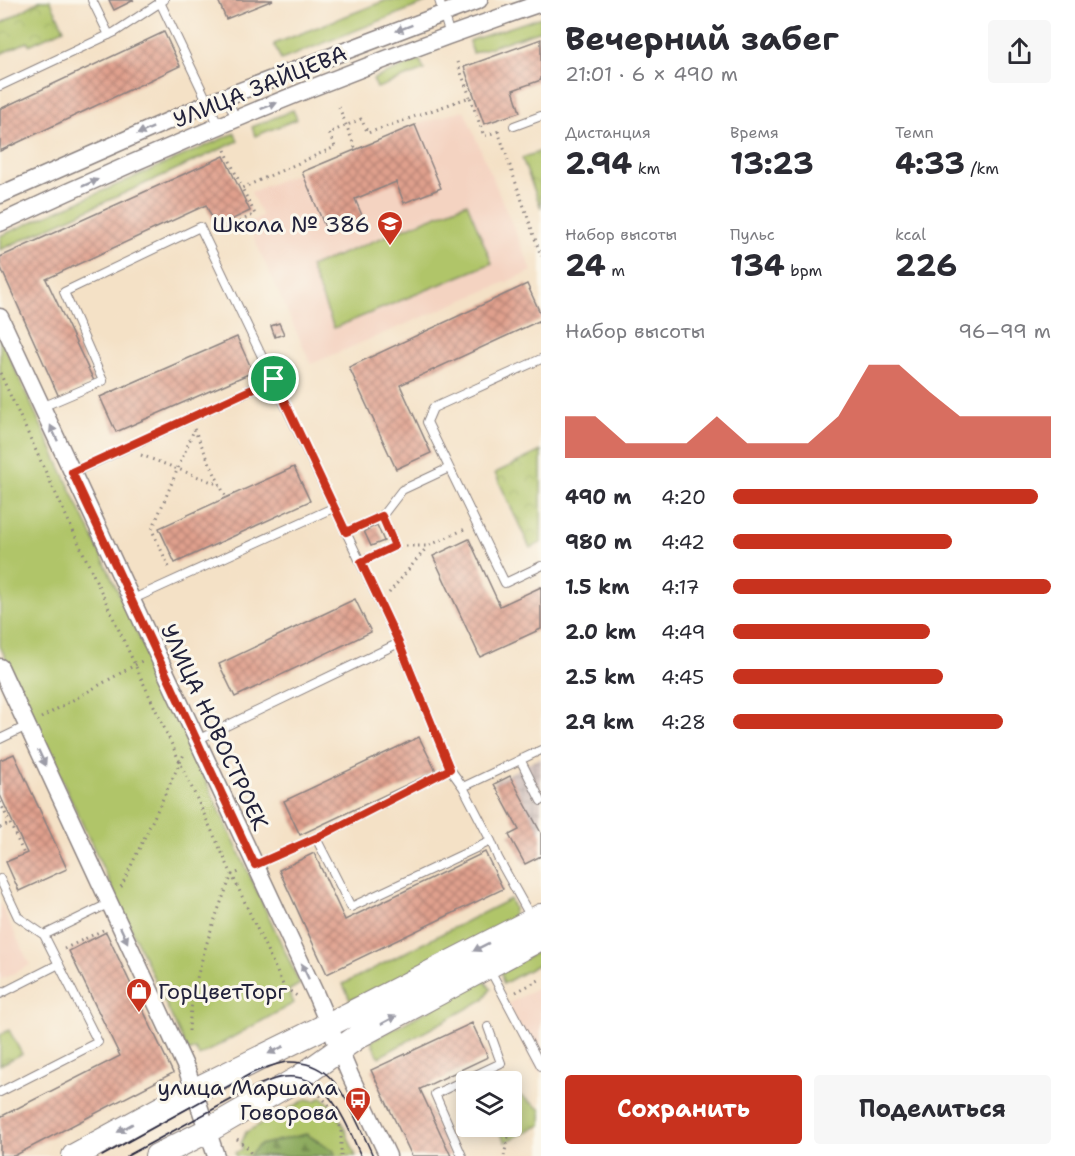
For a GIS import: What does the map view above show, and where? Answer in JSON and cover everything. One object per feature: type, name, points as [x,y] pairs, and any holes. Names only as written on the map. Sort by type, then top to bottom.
[{"type":"main road","points":[[157,1156],[207,1131],[299,1078],[360,1035],[488,966],[538,925]]},
{"type":"main road","points":[[74,1156],[195,1090],[538,925]]},
{"type":"street","name":"УЛИЦА ЗАЙЦЕВА","points":[[0,195],[209,103],[441,7],[479,0]]},
{"type":"street","name":"УЛИЦА ЗАЙЦЕВА","points":[[0,223],[236,119],[450,35],[541,3]]},
{"type":"street","name":"УЛИЦА НОВОСТРОЕК","points":[[0,317],[131,600],[193,743],[340,1050],[388,1156]]},
{"type":"street","points":[[0,667],[31,721],[113,900],[187,1070],[216,1156]]},
{"type":"lane","points":[[92,0],[109,35]]},
{"type":"lane","points":[[0,86],[109,35],[161,1],[219,126]]},
{"type":"lane","points":[[441,7],[450,35]]},
{"type":"lane","points":[[226,96],[236,119]]},
{"type":"lane","points":[[514,126],[541,116]]},
{"type":"lane","points":[[42,407],[103,381],[64,292],[200,227],[399,643],[450,769],[463,787],[498,858],[538,925]]},
{"type":"lane","points":[[541,359],[433,408],[427,422],[505,583],[541,566]]},
{"type":"lane","points":[[72,472],[274,379]]},
{"type":"lane","points":[[346,532],[382,516],[402,490],[449,468]]},
{"type":"lane","points":[[131,600],[334,507]]},
{"type":"lane","points":[[361,562],[395,546],[382,516]]},
{"type":"lane","points":[[193,743],[399,643]]},
{"type":"lane","points":[[0,739],[31,721]]},
{"type":"lane","points":[[463,787],[541,750]]},
{"type":"lane","points":[[521,761],[541,801]]},
{"type":"lane","points":[[251,867],[316,838],[450,769]]},
{"type":"lane","points":[[316,838],[351,907],[491,841]]},
{"type":"lane","points":[[0,879],[18,916],[44,935],[98,1042],[0,1092]]},
{"type":"lane","points":[[44,935],[113,900]]},
{"type":"lane","points":[[0,994],[59,964]]},
{"type":"lane","points":[[488,966],[541,1066]]},
{"type":"lane","points":[[462,1156],[435,1094],[501,1063],[488,1027]]},
{"type":"path","points":[[457,62],[484,136],[514,126]]},
{"type":"path","points":[[242,188],[335,147],[329,133],[361,119],[368,133],[470,97]]},
{"type":"path","points":[[339,107],[356,150]]},
{"type":"path","points":[[498,131],[541,256]]},
{"type":"path","points":[[205,238],[255,214],[225,150]]},
{"type":"path","points":[[0,373],[284,987],[304,1001]]},
{"type":"path","points":[[190,418],[226,498]]},
{"type":"path","points":[[175,580],[152,530],[195,429]]},
{"type":"path","points":[[124,448],[220,485]]},
{"type":"path","points":[[381,604],[428,546],[476,523]]},
{"type":"path","points":[[395,546],[428,546]]},
{"type":"path","points":[[31,721],[37,720],[146,659]]},
{"type":"path","points":[[113,900],[179,762],[193,743]]},
{"type":"path","points":[[0,802],[24,854]]},
{"type":"path","points":[[0,828],[10,824]]},
{"type":"path","points":[[190,1040],[190,1013],[202,963],[221,902],[232,875],[251,867]]},
{"type":"path","points":[[54,954],[109,927]]},
{"type":"path","points":[[504,999],[541,979]]},
{"type":"path","points":[[316,1091],[329,1105],[341,1128],[341,1156]]},
{"type":"path","points":[[504,1156],[508,1137]]},
{"type":"path","points":[[237,1139],[248,1148],[252,1156]]},
{"type":"shaded area","name":"Школа № 386","points":[[464,110],[532,271],[311,364],[247,223],[262,216],[251,192],[415,125]]},
{"type":"shaded area","points":[[541,757],[541,856],[525,864],[509,835],[519,830],[493,782]]},
{"type":"shaded area","points":[[0,903],[30,965],[0,980]]},
{"type":"shaded area","points":[[541,986],[541,1075],[502,1007]]},
{"type":"green space","points":[[41,0],[50,0],[64,29],[29,45],[27,42],[0,54],[0,24]]},
{"type":"green space","points":[[387,0],[430,1],[281,60],[274,44]]},
{"type":"green space","points":[[541,17],[541,30],[473,53],[469,41]]},
{"type":"green space","points":[[420,60],[424,70],[377,88],[373,79]]},
{"type":"green space","points":[[293,110],[297,119],[255,136],[252,127]]},
{"type":"green space","points":[[235,133],[238,141],[0,250],[0,236]]},
{"type":"green space","points":[[541,151],[541,208],[522,158]]},
{"type":"green space","points":[[467,203],[492,263],[334,328],[310,267]]},
{"type":"green space","points":[[0,337],[300,984],[288,991],[294,1003],[199,1056],[195,1049],[188,1052],[0,646]]},
{"type":"green space","points":[[541,451],[541,543],[530,548],[495,473]]},
{"type":"green space","points":[[510,899],[514,908],[513,919],[393,984],[350,1000],[343,984]]},
{"type":"green space","points":[[541,950],[541,963],[503,984],[501,971]]},
{"type":"green space","points":[[484,980],[491,989],[483,1000],[379,1057],[371,1041]]},
{"type":"green space","points":[[9,1030],[22,1054],[0,1065],[0,1035]]},
{"type":"green space","points":[[322,1097],[334,1109],[356,1156],[236,1156],[235,1153],[243,1149],[241,1144],[246,1132],[307,1099],[315,1101]]},
{"type":"green space","points":[[522,1097],[540,1109],[541,1125],[522,1134]]},
{"type":"green space","points":[[306,1134],[334,1151],[335,1156],[249,1156],[259,1145]]},
{"type":"green space","points":[[502,1137],[516,1137],[505,1142]]},
{"type":"building","points":[[109,0],[134,0],[114,10]]},
{"type":"building","points":[[218,0],[273,0],[226,19]]},
{"type":"building","points":[[164,32],[180,66],[0,151],[0,109]]},
{"type":"building","points":[[541,39],[541,80],[513,90],[520,112],[484,124],[464,67]]},
{"type":"building","points":[[415,125],[441,188],[404,203],[396,182],[355,199],[364,220],[328,234],[302,172]]},
{"type":"building","points":[[224,156],[250,211],[216,227],[206,205],[46,279],[94,381],[59,397],[0,266],[0,257]]},
{"type":"building","points":[[527,284],[541,315],[541,320],[400,385],[431,453],[396,469],[349,367]]},
{"type":"building","points":[[279,323],[284,334],[275,337],[271,326]]},
{"type":"building","points":[[237,337],[253,372],[116,432],[100,397]]},
{"type":"building","points":[[294,467],[310,501],[175,563],[159,528]]},
{"type":"building","points":[[377,525],[384,541],[371,546],[364,531]]},
{"type":"building","points":[[469,539],[500,606],[541,587],[541,629],[480,657],[433,556]]},
{"type":"building","points":[[355,599],[371,632],[235,697],[219,664]]},
{"type":"building","points":[[419,737],[436,771],[300,835],[284,801]]},
{"type":"building","points":[[14,754],[67,869],[19,891],[6,862],[27,853],[0,795],[0,760]]},
{"type":"building","points":[[510,776],[541,833],[541,856],[525,864],[509,835],[519,830],[494,784]]},
{"type":"building","points":[[485,852],[503,889],[327,974],[279,870],[314,853],[345,920]]},
{"type":"building","points":[[106,932],[173,1073],[14,1156],[0,1156],[0,1117],[120,1056],[69,951]]},
{"type":"building","points":[[472,1023],[488,1057],[420,1089],[451,1156],[412,1156],[371,1070]]},
{"type":"tram line","points":[[102,1156],[252,1073],[288,1062],[311,1065],[329,1076],[348,1102],[373,1156]]},
{"type":"tram line","points":[[127,1156],[258,1085],[284,1077],[300,1078],[324,1091],[342,1116],[361,1156]]},
{"type":"place","name":"Школа № 386","points":[[390,247]]},
{"type":"place","name":"ГорЦветТорг","points":[[139,1014]]},
{"type":"place","name":"улица Маршала Говорова","points":[[358,1123]]},
{"type":"route","points":[[274,379],[346,532],[382,516],[395,546],[361,562],[399,643],[450,769],[316,838],[255,865],[72,472],[274,379]]}]
